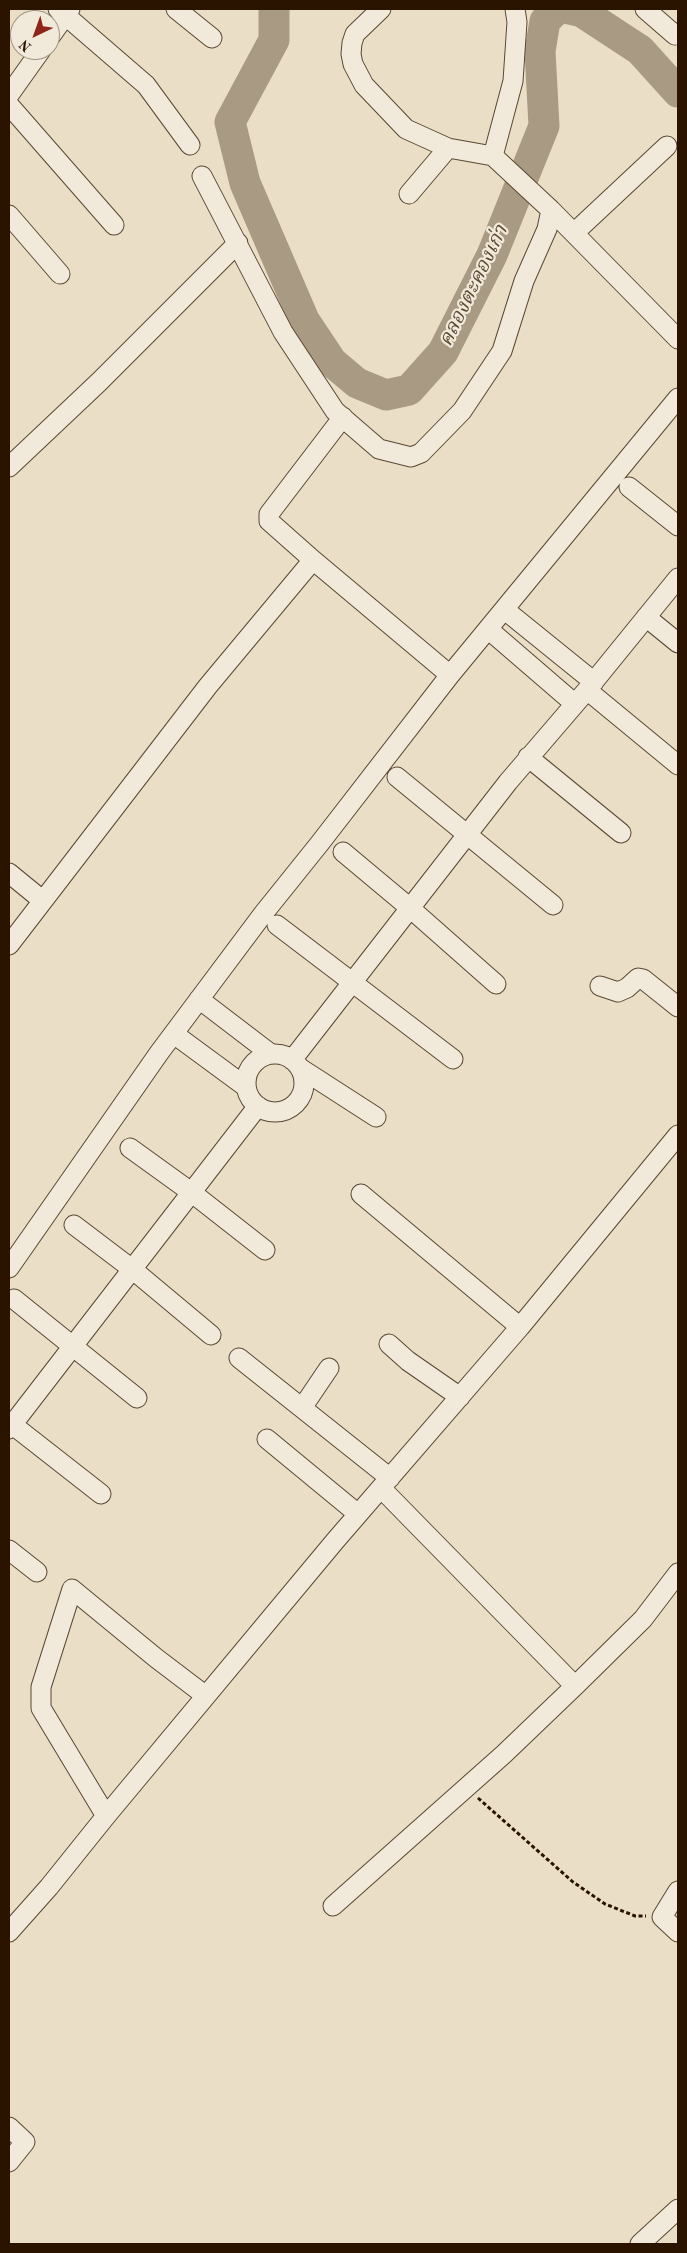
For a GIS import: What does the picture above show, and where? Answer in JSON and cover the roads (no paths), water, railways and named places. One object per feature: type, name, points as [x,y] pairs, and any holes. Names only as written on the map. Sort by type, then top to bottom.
[{"type":"street","points":[[176,9],[212,38]]},
{"type":"street","points":[[381,9],[355,34],[350,54],[364,85],[406,129],[448,148],[498,160],[551,210],[678,339]]},
{"type":"street","points":[[498,160],[513,81],[518,22],[515,9]]},
{"type":"street","points":[[645,9],[675,35],[678,32]]},
{"type":"street","points":[[65,11],[146,85],[190,145]]},
{"type":"street","points":[[12,84],[32,60]]},
{"type":"street","points":[[9,105],[114,225]]},
{"type":"street","points":[[574,233],[667,146]]},
{"type":"street","points":[[409,194],[448,148]]},
{"type":"street","points":[[202,176],[283,332],[335,411],[379,449],[411,457],[421,453],[462,411],[502,351],[524,280],[547,229],[551,210]]},
{"type":"street","points":[[9,215],[60,274]]},
{"type":"street","points":[[9,468],[99,382],[238,243]]},
{"type":"street","points":[[9,1268],[199,999],[263,914],[450,675],[678,398]]},
{"type":"street","points":[[343,417],[269,514],[269,521],[450,675]]},
{"type":"street","points":[[629,487],[678,526]]},
{"type":"street","points":[[9,945],[208,686],[313,560]]},
{"type":"street","points":[[296,1064],[351,984],[528,757],[585,692],[678,578]]},
{"type":"street","points":[[504,610],[585,692]]},
{"type":"street","points":[[646,617],[678,643]]},
{"type":"street","points":[[488,630],[585,692],[678,765]]},
{"type":"street","points":[[528,757],[621,833]]},
{"type":"street","points":[[397,777],[553,906]]},
{"type":"street","points":[[343,852],[496,984]]},
{"type":"street","points":[[9,873],[42,900]]},
{"type":"street","points":[[277,925],[351,984],[453,1059]]},
{"type":"street","points":[[600,986],[618,992],[627,988],[638,978],[643,979],[678,1007]]},
{"type":"street","points":[[199,999],[271,1054]]},
{"type":"street","points":[[174,1034],[246,1087]]},
{"type":"street","points":[[296,1064],[304,1079],[303,1090],[298,1100],[290,1108],[274,1111],[258,1106],[250,1098],[246,1087],[247,1076],[252,1066],[260,1058],[271,1054],[282,1055],[296,1064],[376,1117]]},
{"type":"street","points":[[101,1494],[10,1425],[258,1106]]},
{"type":"street","points":[[9,1932],[49,1887],[358,1514],[520,1327],[678,1135]]},
{"type":"street","points":[[130,1148],[191,1192],[265,1250]]},
{"type":"street","points":[[361,1194],[520,1327]]},
{"type":"street","points":[[74,1224],[132,1269],[211,1335]]},
{"type":"street","points":[[14,1299],[71,1347],[137,1398]]},
{"type":"street","points":[[389,1344],[408,1361],[460,1397]]},
{"type":"street","points":[[239,1358],[302,1408],[385,1483],[576,1686]]},
{"type":"street","points":[[302,1408],[329,1368]]},
{"type":"street","points":[[267,1439],[358,1514]]},
{"type":"street","points":[[9,1550],[37,1572]]},
{"type":"street","points":[[333,1906],[576,1686],[643,1619],[678,1573]]},
{"type":"street","points":[[106,1816],[41,1708],[41,1687],[72,1589],[206,1696]]},
{"type":"street","points":[[678,1891],[662,1917],[678,1932]]},
{"type":"street","points":[[9,2127],[25,2142],[9,2162]]},
{"type":"street","points":[[640,2244],[678,2209]]},
{"type":"waterway","name":"คลองตะคองเก่า","points":[[274,9],[274,40],[230,122],[245,183],[304,320],[332,362],[357,383],[386,395],[409,390],[443,352],[492,255],[544,126],[540,51],[545,21],[557,9]]},
{"type":"waterway","name":"คลองตะคองเก่า","points":[[569,9],[582,12],[640,50],[678,92]]}]
